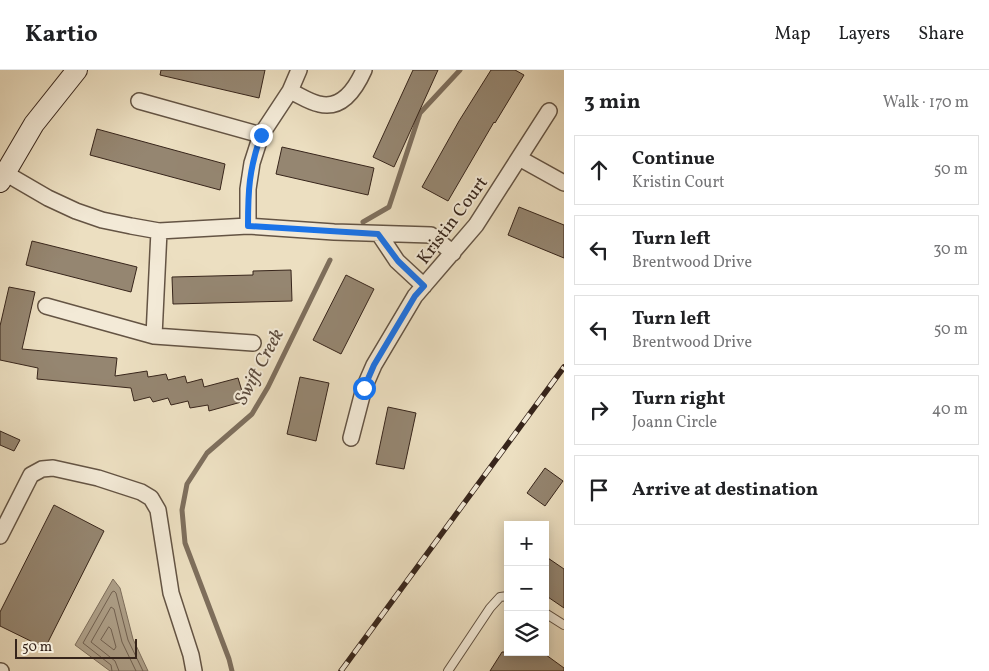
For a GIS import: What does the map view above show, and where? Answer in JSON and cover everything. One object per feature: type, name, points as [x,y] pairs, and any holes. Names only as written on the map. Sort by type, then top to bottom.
[{"type":"main road","points":[[2,178],[34,124],[77,70]]},
{"type":"street","points":[[248,226],[248,189],[252,163],[261,135],[290,91],[299,70]]},
{"type":"street","points":[[290,91],[319,104],[330,105],[340,102],[351,92],[364,70]]},
{"type":"street","points":[[140,101],[261,135]]},
{"type":"street","name":"Kristin Court","points":[[351,438],[364,388],[374,365],[415,296],[476,225],[549,111]]},
{"type":"street","points":[[519,158],[564,183]]},
{"type":"street","points":[[2,178],[102,220],[159,231],[248,226],[378,234],[431,235],[453,253]]},
{"type":"street","points":[[154,336],[159,231]]},
{"type":"street","points":[[378,234],[398,261],[424,286]]},
{"type":"street","points":[[46,306],[154,336],[254,343]]},
{"type":"street","points":[[0,536],[31,475],[42,469],[53,468],[98,478],[141,492],[151,498],[158,510],[171,593],[191,655],[194,671]]},
{"type":"lane","points":[[448,671],[490,608],[500,598],[504,597]]},
{"type":"lane","points":[[549,616],[564,625]]},
{"type":"water","points":[[113,579],[120,588],[133,639],[148,671],[110,671],[75,645]]},
{"type":"building","points":[[161,70],[265,70],[259,98],[160,75]]},
{"type":"building","points":[[413,70],[438,70],[394,167],[373,157]]},
{"type":"building","points":[[491,70],[515,70],[524,75],[448,201],[422,187],[459,121]]},
{"type":"building","points":[[97,129],[225,164],[220,190],[90,155]]},
{"type":"building","points":[[282,147],[374,168],[368,195],[276,174]]},
{"type":"building","points":[[519,207],[564,225],[564,258],[508,235]]},
{"type":"building","points":[[32,241],[137,267],[131,292],[26,265]]},
{"type":"building","points":[[291,270],[292,301],[173,304],[172,277],[253,275],[253,271]]},
{"type":"building","points":[[346,275],[374,289],[341,354],[313,340]]},
{"type":"building","points":[[9,287],[35,292],[22,349],[117,358],[115,376],[147,371],[148,377],[166,374],[168,380],[185,376],[187,383],[202,379],[204,387],[238,378],[245,401],[209,411],[208,405],[190,408],[188,401],[171,405],[168,398],[153,402],[150,397],[134,401],[131,388],[37,379],[38,368],[0,360],[0,326]]},
{"type":"building","points":[[300,377],[329,383],[316,441],[287,434]]},
{"type":"building","points":[[388,407],[416,413],[404,469],[376,464]]},
{"type":"building","points":[[0,431],[20,440],[14,451],[0,445]]},
{"type":"building","points":[[545,468],[563,481],[545,506],[527,493]]},
{"type":"building","points":[[54,505],[104,531],[45,648],[0,626],[0,612]]},
{"type":"building","points":[[549,559],[564,569],[564,608],[549,598]]},
{"type":"building","points":[[502,652],[504,652],[504,656],[548,656],[564,668],[564,671],[490,671]]},
{"type":"waterway","name":"Swift Creek","points":[[363,222],[389,207],[420,113],[460,70]]},
{"type":"waterway","name":"Swift Creek","points":[[232,671],[185,543],[182,510],[187,484],[207,453],[252,414],[268,387],[330,260]]},
{"type":"railway","points":[[341,671],[564,367]]},
{"type":"route","points":[[261,135],[252,163],[248,189],[248,226],[378,234],[398,261],[424,286],[415,296],[374,365],[364,388]]}]
